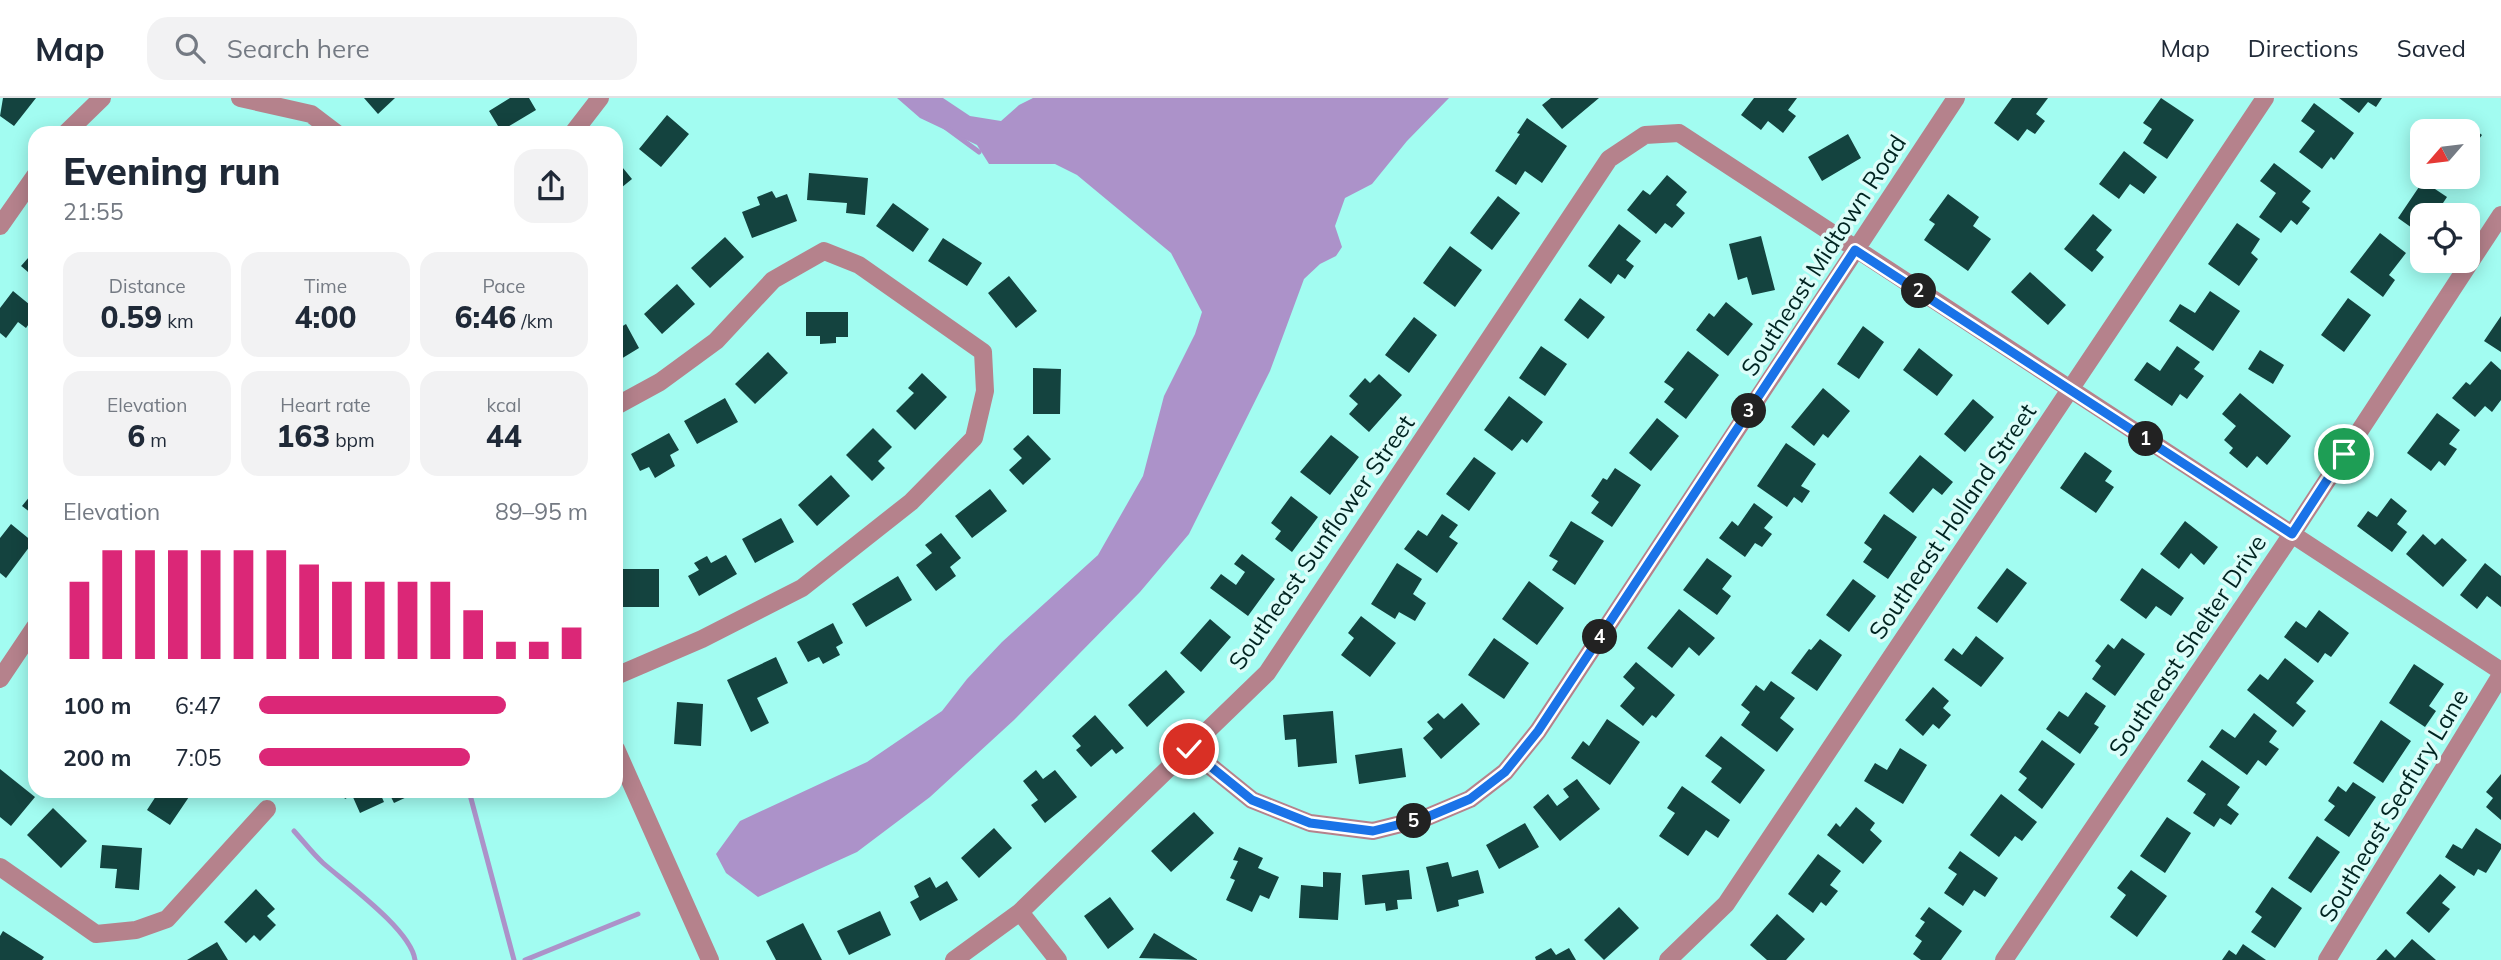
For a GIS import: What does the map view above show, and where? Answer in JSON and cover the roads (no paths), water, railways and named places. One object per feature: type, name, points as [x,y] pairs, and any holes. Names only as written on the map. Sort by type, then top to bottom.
[{"type":"street","points":[[73,126],[102,98]]},
{"type":"street","points":[[240,98],[312,114],[327,126]]},
{"type":"street","points":[[578,126],[600,98]]},
{"type":"street","name":"Southeast Midtown Road","points":[[1189,749],[1252,800],[1310,823],[1373,831],[1425,818],[1470,799],[1505,772],[1538,731],[1956,98]]},
{"type":"street","name":"Southeast Holland Street","points":[[1668,960],[1726,904],[2265,98]]},
{"type":"street","name":"Southeast Sunflower Street","points":[[954,960],[1020,912],[1266,673],[1609,159],[1645,135],[1679,133],[1855,250]]},
{"type":"street","points":[[0,226],[28,186]]},
{"type":"street","name":"Southeast Shelter Drive","points":[[2004,960],[2292,534],[2501,215]]},
{"type":"street","points":[[1855,250],[2501,673]]},
{"type":"street","points":[[623,402],[660,382],[716,341],[773,280],[824,251],[859,265],[983,352],[985,391],[974,438],[911,502],[802,587],[702,639],[623,673]]},
{"type":"street","points":[[0,679],[28,637]]},
{"type":"street","name":"Southeast Seafury Lane","points":[[2326,960],[2501,673]]},
{"type":"street","points":[[623,765],[710,960]]},
{"type":"street","points":[[0,867],[96,934],[136,930],[167,919],[267,809]]},
{"type":"street","points":[[1020,912],[1058,960]]},
{"type":"waterway","points":[[945,127],[979,152]]},
{"type":"waterway","points":[[471,798],[514,960]]},
{"type":"waterway","points":[[294,831],[323,863],[390,922],[411,948],[415,960]]},
{"type":"waterway","points":[[525,960],[638,914]]}]
